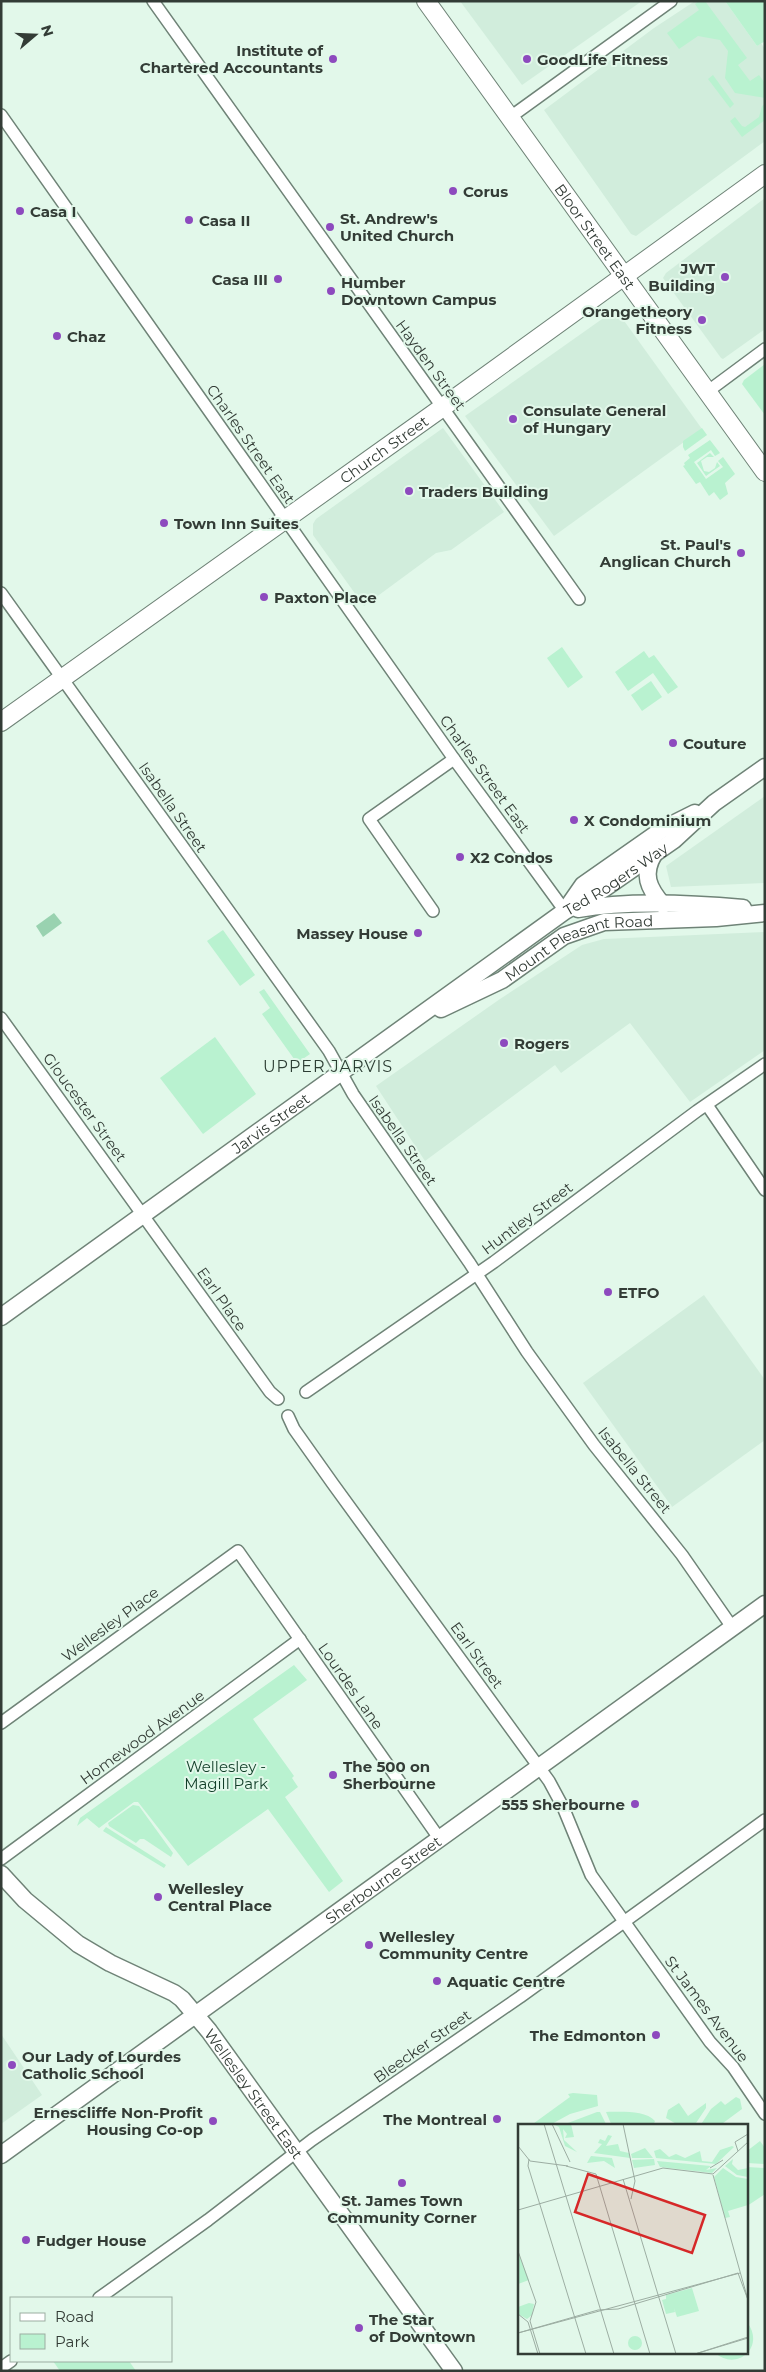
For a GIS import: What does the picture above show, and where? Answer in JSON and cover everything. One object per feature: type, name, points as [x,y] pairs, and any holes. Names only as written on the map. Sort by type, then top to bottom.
[{"type":"main road","name":"Bloor Street East","points":[[426,1],[765,472]]},
{"type":"main road","name":"Church Street","points":[[1,722],[443,407],[765,174]]},
{"type":"main road","name":"Ted Rogers Way","points":[[566,911],[605,888],[674,840],[714,803],[765,767]]},
{"type":"main road","name":"Ted Rogers Way","points":[[566,911],[583,885],[663,829],[714,803]]},
{"type":"main road","points":[[655,853],[649,863],[647,881],[651,891],[663,904]]},
{"type":"main road","name":"Mount Pleasant Road","points":[[566,911],[600,905],[663,904],[720,906],[765,912]]},
{"type":"main road","name":"Jarvis Street","points":[[1,1317],[566,911]]},
{"type":"main road","name":"Mount Pleasant Road","points":[[405,1026],[502,980],[564,936],[589,926],[604,922],[716,918],[765,912]]},
{"type":"main road","name":"Sherbourne Street","points":[[1,2155],[765,1604]]},
{"type":"main road","name":"Wellesley Street East","points":[[1,1874],[25,1900],[78,1944],[110,1963],[174,1993],[196,2015],[454,2371]]},
{"type":"street","name":"Hayden Street","points":[[153,1],[579,599]]},
{"type":"street","points":[[510,118],[671,1]]},
{"type":"street","name":"Charles Street East","points":[[1,115],[454,759],[566,911]]},
{"type":"street","points":[[707,392],[765,349]]},
{"type":"street","name":"Isabella Street","points":[[1,593],[329,1051],[353,1094],[477,1274],[527,1352],[594,1445],[682,1555],[732,1627]]},
{"type":"street","points":[[434,911],[369,819],[454,759]]},
{"type":"street","name":"Gloucester Street","points":[[1,1018],[143,1215]]},
{"type":"street","name":"Huntley Street","points":[[306,1392],[477,1274],[707,1104],[765,1064]]},
{"type":"street","points":[[707,1104],[765,1190]]},
{"type":"street","name":"Earl Place","points":[[143,1215],[270,1392],[278,1399]]},
{"type":"street","name":"Earl Street","points":[[288,1416],[333,1484],[549,1781],[563,1807],[591,1875],[624,1922]]},
{"type":"street","name":"Lourdes Lane","points":[[238,1551],[439,1838]]},
{"type":"street","name":"Wellesley Place","points":[[1,1723],[238,1551]]},
{"type":"street","name":"Homewood Avenue","points":[[1,1859],[300,1639]]},
{"type":"street","name":"Bleecker Street","points":[[99,2297],[208,2220],[296,2152],[624,1922],[765,1820]]},
{"type":"street","name":"St James Avenue","points":[[624,1922],[710,2042],[733,2068],[765,2114]]},
{"type":"shaded area","points":[[460,1],[642,1],[522,85]]},
{"type":"shaded area","points":[[695,1],[725,1],[757,46],[761,43],[765,49],[765,141],[636,236],[631,234],[544,110],[654,28]]},
{"type":"shaded area","name":"JWT Building","points":[[765,198],[765,329],[723,359],[663,278],[666,273]]},
{"type":"shaded area","points":[[617,311],[702,429],[554,536],[465,416],[612,312]]},
{"type":"shaded area","points":[[443,428],[504,512],[451,550],[436,553],[364,606],[313,535],[313,524],[316,519]]},
{"type":"shaded area","points":[[765,796],[765,883],[671,887],[666,866]]},
{"type":"shaded area","points":[[54,913],[62,923],[43,937],[36,926]]},
{"type":"shaded area","name":"Rogers","points":[[765,932],[765,1050],[690,1102],[630,1023],[561,1073],[555,1065],[425,1161],[376,1086],[500,999],[582,945],[604,939]]},
{"type":"shaded area","points":[[704,1295],[765,1380],[765,1440],[672,1507],[583,1383]]},
{"type":"shaded area","name":"Our Lady of Lourdes Catholic School","points":[[1,2034],[42,2095],[1,2124]]},
{"type":"green space","points":[[699,1],[705,1],[747,58],[738,65],[750,81],[759,75],[765,83],[765,98],[735,93],[725,78],[728,51],[720,40],[698,36],[679,49],[667,33],[699,10],[695,4]]},
{"type":"green space","points":[[725,1],[765,1],[765,41],[757,46]]},
{"type":"green space","points":[[713,75],[734,104],[730,108],[708,79]]},
{"type":"green space","points":[[765,104],[765,120],[742,137],[730,121],[735,117],[745,127],[759,117],[762,106]]},
{"type":"green space","points":[[765,364],[765,415],[742,384],[744,380]]},
{"type":"green space","points":[[702,428],[707,435],[685,451],[683,441]]},
{"type":"green space","points":[[710,440],[720,453],[715,456],[711,450],[694,462],[706,479],[723,467],[718,461],[723,457],[735,474],[725,483],[728,494],[720,500],[714,492],[709,496],[700,482],[696,484],[683,466],[690,458],[688,455]]},
{"type":"green space","points":[[710,453],[714,457],[707,457],[701,461],[704,471],[709,472],[715,468],[717,462],[720,466],[706,476],[697,463]]},
{"type":"green space","points":[[562,647],[583,677],[568,688],[547,658]]},
{"type":"green space","points":[[644,651],[649,658],[654,655],[678,687],[668,694],[653,673],[628,691],[615,672]]},
{"type":"green space","points":[[651,681],[662,697],[642,711],[631,695]]},
{"type":"green space","points":[[223,930],[255,975],[240,986],[207,941]]},
{"type":"green space","points":[[264,989],[310,1054],[297,1063],[262,1014],[270,1008],[259,992]]},
{"type":"green space","points":[[215,1037],[256,1094],[203,1134],[160,1078]]},
{"type":"green space","name":"Wellesley - Magill Park","points":[[294,1665],[307,1680],[253,1719],[294,1776],[292,1778],[298,1787],[285,1797],[343,1881],[329,1892],[268,1809],[188,1866],[138,1802],[134,1802],[99,1828],[87,1818],[77,1826],[80,1818]]},
{"type":"green space","points":[[133,1805],[139,1806],[173,1853],[171,1857],[144,1839],[140,1839],[136,1843],[109,1826],[108,1823]]},
{"type":"green space","points":[[106,1827],[166,1865],[164,1868],[103,1831]]},
{"type":"green space","points":[[568,2094],[597,2095],[598,2106],[570,2114],[552,2124],[533,2124],[570,2097]]},
{"type":"green space","points":[[736,2097],[740,2099],[742,2109],[722,2124],[701,2124],[711,2109],[721,2101],[725,2105]]},
{"type":"green space","points":[[679,2103],[688,2116],[706,2103],[706,2108],[695,2124],[676,2124],[666,2118],[668,2110]]},
{"type":"green space","points":[[600,2112],[606,2124],[565,2124]]},
{"type":"green space","points":[[606,2112],[639,2113],[651,2117],[655,2121],[654,2124],[611,2124]]},
{"type":"green space","points":[[760,2141],[765,2148],[765,2164],[748,2163],[748,2150]]},
{"type":"green space","points":[[748,2167],[765,2168],[765,2194],[748,2205]]},
{"type":"green space","points":[[748,2324],[752,2331],[753,2340],[748,2352]]},
{"type":"green space","points":[[717,2354],[746,2354],[732,2360]]},
{"type":"green space","points":[[54,2362],[130,2362],[136,2371],[60,2371]]},
{"type":"place","name":"Institute of Chartered Accountants","points":[[333,59]]},
{"type":"place","name":"GoodLife Fitness","points":[[527,59]]},
{"type":"place","name":"Corus","points":[[453,191]]},
{"type":"place","name":"Casa I","points":[[20,211]]},
{"type":"place","name":"Casa II","points":[[189,220]]},
{"type":"place","name":"St. Andrew's United Church","points":[[330,227]]},
{"type":"place","name":"JWT Building","points":[[725,277]]},
{"type":"place","name":"Casa III","points":[[278,279]]},
{"type":"place","name":"Humber Downtown Campus","points":[[331,291]]},
{"type":"place","name":"Orangetheory Fitness","points":[[702,320]]},
{"type":"place","name":"Chaz","points":[[57,336]]},
{"type":"place","name":"Consulate General of Hungary","points":[[513,419]]},
{"type":"place","name":"Traders Building","points":[[409,491]]},
{"type":"place","name":"Town Inn Suites","points":[[164,523]]},
{"type":"place","name":"St. Paul's Anglican Church","points":[[741,553]]},
{"type":"place","name":"Paxton Place","points":[[264,597]]},
{"type":"place","name":"Couture","points":[[673,743]]},
{"type":"place","name":"X Condominium","points":[[574,820]]},
{"type":"place","name":"X2 Condos","points":[[460,857]]},
{"type":"place","name":"Massey House","points":[[418,933]]},
{"type":"place","name":"Rogers","points":[[504,1043]]},
{"type":"place","name":"ETFO","points":[[608,1292]]},
{"type":"place","name":"The 500 on Sherbourne","points":[[333,1775]]},
{"type":"place","name":"555 Sherbourne","points":[[635,1804]]},
{"type":"place","name":"Wellesley Central Place","points":[[158,1897]]},
{"type":"place","name":"Wellesley Community Centre","points":[[369,1945]]},
{"type":"place","name":"Aquatic Centre","points":[[437,1981]]},
{"type":"place","name":"The Edmonton","points":[[656,2035]]},
{"type":"place","name":"Our Lady of Lourdes Catholic School","points":[[12,2065]]},
{"type":"place","name":"The Montreal","points":[[497,2119]]},
{"type":"place","name":"Ernescliffe Non-Profit Housing Co-op","points":[[213,2121]]},
{"type":"place","name":"St. James Town Community Corner","points":[[402,2183]]},
{"type":"place","name":"Fudger House","points":[[26,2240]]},
{"type":"place","name":"The Star of Downtown","points":[[359,2328]]},
{"type":"district","name":"UPPER JARVIS","points":[[328,1066]]}]
